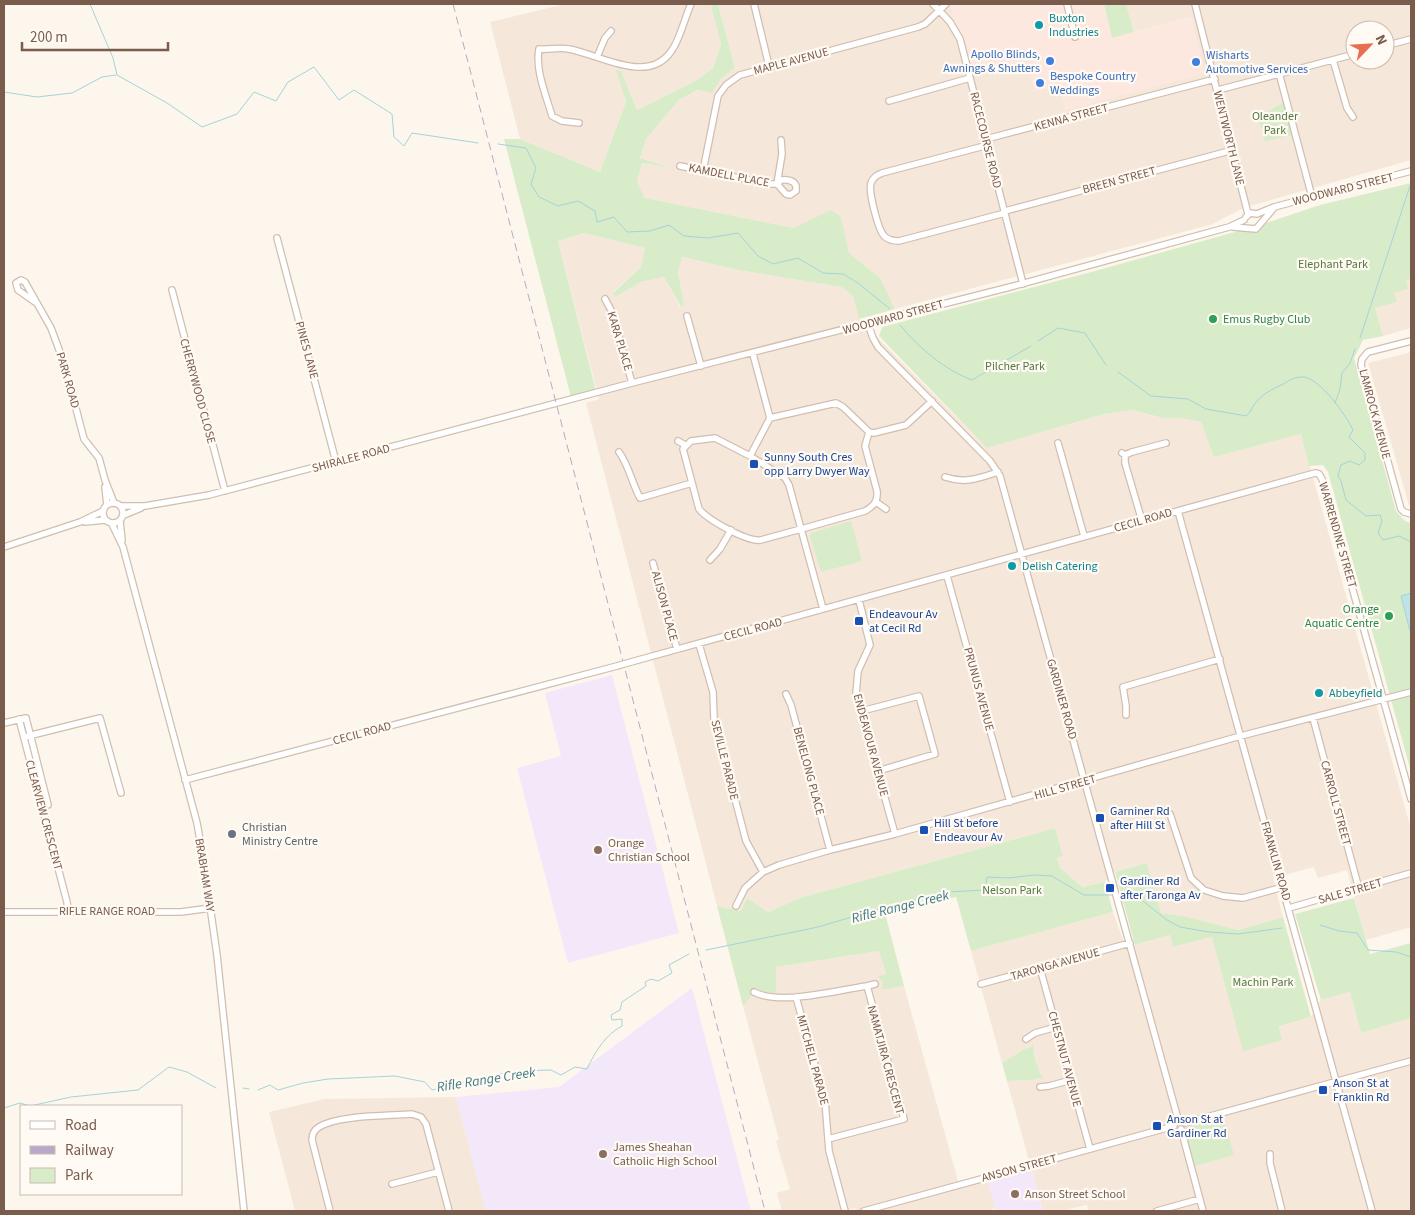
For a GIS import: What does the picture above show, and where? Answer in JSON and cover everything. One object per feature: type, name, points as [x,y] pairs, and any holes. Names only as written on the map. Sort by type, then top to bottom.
[{"type":"street","points":[[579,123],[562,121],[552,116],[539,68],[537,57],[539,49],[562,48],[623,65],[645,68],[663,61],[673,50],[691,4]]},
{"type":"street","points":[[754,4],[769,66]]},
{"type":"street","name":"RACECOURSE ROAD","points":[[934,4],[950,22],[960,39],[1023,284]]},
{"type":"street","name":"MAPLE AVENUE","points":[[703,170],[716,102],[726,84],[736,76],[918,27],[926,24],[946,4]]},
{"type":"street","points":[[1067,4],[1075,37]]},
{"type":"street","name":"WENTWORTH LANE","points":[[1195,4],[1248,214]]},
{"type":"street","points":[[597,57],[605,38],[612,31]]},
{"type":"street","points":[[1395,43],[1411,39]]},
{"type":"street","points":[[1218,90],[1345,57]]},
{"type":"street","points":[[1333,60],[1347,108],[1353,117]]},
{"type":"street","points":[[1279,73],[1312,197]]},
{"type":"street","points":[[888,101],[970,78]]},
{"type":"street","name":"KENNA STREET","points":[[1005,212],[898,241],[890,240],[880,230],[870,188],[872,181],[877,175],[987,142],[1215,79]]},
{"type":"street","name":"KAMDELL PLACE","points":[[680,166],[777,184],[782,154],[781,140]]},
{"type":"street","name":"BREEN STREET","points":[[1005,212],[1233,150]]},
{"type":"street","name":"WOODWARD STREET","points":[[1257,214],[1274,207],[1411,171]]},
{"type":"street","points":[[1261,222],[1261,218],[1257,214],[1248,214],[1244,220],[1247,227],[1251,230],[1256,229],[1274,207]]},
{"type":"street","name":"WOODWARD STREET","points":[[555,404],[1023,284],[1230,227],[1244,220]]},
{"type":"street","name":"WOODWARD STREET","points":[[1230,227],[1247,227]]},
{"type":"street","name":"PINES LANE","points":[[277,238],[336,462]]},
{"type":"street","name":"CHERRYWOOD CLOSE","points":[[172,290],[225,491]]},
{"type":"street","name":"KARA PLACE","points":[[605,299],[612,312],[632,383]]},
{"type":"street","name":"PARK ROAD","points":[[35,302],[51,328],[64,363],[84,439],[99,458],[105,480]]},
{"type":"street","points":[[688,316],[701,366]]},
{"type":"street","name":"GARDINER ROAD","points":[[868,324],[878,347],[990,461],[1002,481],[1178,1119]]},
{"type":"street","name":"LAMROCK AVENUE","points":[[1411,341],[1368,352],[1361,362],[1401,509],[1411,514]]},
{"type":"street","points":[[750,456],[770,418],[753,354]]},
{"type":"street","points":[[770,418],[836,403],[843,406],[869,432],[878,433],[906,425],[932,400]]},
{"type":"street","name":"SHIRALEE ROAD","points":[[124,514],[145,506],[225,491],[555,404]]},
{"type":"street","points":[[685,445],[683,453],[698,506],[702,512],[731,530],[757,541],[865,511],[872,506],[876,502],[877,491],[865,446],[869,432]]},
{"type":"street","points":[[685,445],[696,440],[715,438],[750,456],[782,475],[788,481],[823,609]]},
{"type":"street","points":[[678,441],[685,445]]},
{"type":"street","points":[[1058,443],[1084,536]]},
{"type":"street","points":[[1142,521],[1124,454],[1166,443]]},
{"type":"street","points":[[619,452],[627,463],[640,498],[692,484]]},
{"type":"street","points":[[945,477],[956,481],[969,481],[998,472]]},
{"type":"street","name":"CECIL ROAD","points":[[185,780],[699,644],[1312,473],[1319,474]]},
{"type":"street","name":"WARRENDINE STREET","points":[[1319,474],[1322,479],[1411,799]]},
{"type":"street","points":[[105,480],[114,503]]},
{"type":"street","points":[[4,547],[80,522],[103,511],[107,505],[105,480]]},
{"type":"street","points":[[876,502],[886,509]]},
{"type":"street","points":[[80,522],[105,520],[112,524],[120,521],[124,514],[121,506],[114,503],[107,505]]},
{"type":"street","name":"SHIRALEE ROAD","points":[[121,506],[145,506]]},
{"type":"street","points":[[103,511],[105,520]]},
{"type":"street","name":"FRANKLIN ROAD","points":[[1178,511],[1372,1211]]},
{"type":"street","name":"BRABHAM WAY","points":[[120,521],[122,547]]},
{"type":"street","name":"BRABHAM WAY","points":[[112,524],[122,547],[197,823],[211,908],[244,1211]]},
{"type":"street","points":[[710,560],[720,549],[731,530]]},
{"type":"street","name":"ALISON PLACE","points":[[653,563],[677,649]]},
{"type":"street","name":"PRUNUS AVENUE","points":[[948,576],[1010,802]]},
{"type":"street","name":"ENDEAVOUR AVENUE","points":[[859,600],[870,646],[860,665],[856,678],[856,694],[895,834]]},
{"type":"street","name":"SEVILLE PARADE","points":[[699,644],[713,692],[714,719],[746,841],[763,872]]},
{"type":"street","points":[[1126,715],[1122,687],[1220,659]]},
{"type":"street","name":"HILL STREET","points":[[736,906],[745,888],[763,872],[830,850],[895,834],[1241,736],[1411,692]]},
{"type":"street","name":"BENELONG PLACE","points":[[786,694],[791,705],[830,850]]},
{"type":"street","points":[[862,711],[919,696],[931,737],[935,754],[878,770]]},
{"type":"street","name":"CLEARVIEW CRESCENT","points":[[4,723],[26,718],[27,736],[68,902],[68,911]]},
{"type":"street","points":[[27,736],[100,718],[121,793]]},
{"type":"street","name":"CARROLL STREET","points":[[1313,718],[1359,888]]},
{"type":"street","points":[[1170,814],[1191,878],[1204,890],[1223,896],[1243,898],[1283,887]]},
{"type":"street","name":"SALE STREET","points":[[1289,908],[1411,873]]},
{"type":"street","name":"RIFLE RANGE ROAD","points":[[4,912],[181,912],[211,908]]},
{"type":"street","name":"TARONGA AVENUE","points":[[981,984],[1130,943]]},
{"type":"street","name":"CHESTNUT AVENUE","points":[[1040,968],[1090,1149]]},
{"type":"street","points":[[754,992],[771,998],[796,997],[875,984]]},
{"type":"street","name":"NAMATJIRA CRESCENT","points":[[828,1139],[904,1119],[867,986]]},
{"type":"street","name":"MITCHELL PARADE","points":[[796,997],[825,1101],[829,1151],[845,1211]]},
{"type":"street","points":[[1026,1039],[1035,1033],[1056,1027]]},
{"type":"street","points":[[1185,1123],[1411,1060]]},
{"type":"street","points":[[1040,1087],[1070,1080]]},
{"type":"street","points":[[330,1211],[312,1140],[314,1131],[322,1126],[341,1120],[416,1114],[426,1124],[449,1211]]},
{"type":"street","points":[[1181,1130],[1174,1126],[1175,1121],[1178,1119],[1185,1123]]},
{"type":"street","points":[[1181,1130],[1185,1123]]},
{"type":"street","name":"ANSON STREET","points":[[864,1211],[1174,1126]]},
{"type":"street","points":[[1181,1130],[1203,1211]]},
{"type":"street","points":[[1270,1154],[1270,1162],[1282,1211]]},
{"type":"street","points":[[392,1184],[438,1172]]},
{"type":"street","points":[[1157,1211],[1200,1199]]},
{"type":"shaded area","points":[[565,4],[711,4],[721,44],[713,68],[697,80],[637,110],[621,71],[626,100],[600,172],[520,139],[490,22]]},
{"type":"shaded area","points":[[718,4],[951,4],[965,76],[1027,60],[1035,91],[1052,87],[1061,92],[1066,110],[1191,17],[1134,32],[1126,4],[1411,4],[1411,160],[1243,208],[1213,224],[895,309],[880,278],[849,253],[841,217],[794,228],[645,198],[637,182],[642,163],[672,168],[640,158],[646,139],[679,100],[699,90],[712,93],[721,79],[735,68]]},
{"type":"shaded area","points":[[951,4],[1104,4],[1112,38],[1191,17],[1205,73],[1066,110],[1061,92],[1052,87],[1035,91],[1026,60],[965,77]]},
{"type":"shaded area","points":[[584,233],[645,248],[641,267],[613,292],[615,297],[641,282],[664,277],[680,307],[684,304],[678,272],[681,257],[738,270],[842,287],[853,296],[859,319],[987,448],[1104,414],[1133,410],[1161,418],[1181,418],[1201,422],[1214,457],[1301,434],[1411,829],[1411,927],[1366,940],[1347,870],[1318,878],[1314,867],[1273,878],[1283,917],[1238,930],[1184,916],[1161,913],[1147,863],[1115,872],[1105,882],[1084,887],[1060,868],[1057,858],[1063,856],[1055,828],[803,897],[768,912],[747,898],[741,911],[717,906],[586,403],[599,399],[558,241]]},
{"type":"shaded area","points":[[1411,279],[1411,328],[1383,336],[1375,308],[1396,302],[1394,293],[1406,280]]},
{"type":"shaded area","points":[[1411,352],[1411,505],[1409,505],[1368,363]]},
{"type":"shaded area","name":"Orange Christian School","points":[[612,675],[679,933],[568,963],[517,768],[561,756],[545,693]]},
{"type":"shaded area","points":[[1113,912],[1126,948],[1170,935],[1174,947],[1212,937],[1282,1039],[1279,1026],[1311,1017],[1321,1000],[1350,992],[1361,1033],[1411,1018],[1411,1211],[1089,1211],[1087,1205],[1061,1211],[1043,1211],[1007,1081],[1043,1079],[1037,1067],[1033,1044],[1031,1047],[1024,1049],[1002,1063],[971,951]]},
{"type":"shaded area","points":[[879,951],[886,974],[882,978],[884,985],[882,990],[904,986],[960,1188],[987,1180],[996,1208],[986,1211],[857,1211],[856,1208],[841,1211],[782,1211],[777,1193],[790,1189],[776,1141],[779,1140],[743,1006],[757,988],[764,992],[776,967]]},
{"type":"shaded area","name":"James Sheahan Catholic High School","points":[[692,988],[751,1211],[486,1211],[456,1097],[559,1087]]},
{"type":"shaded area","points":[[456,1097],[486,1211],[295,1211],[269,1112],[325,1099]]},
{"type":"shaded area","name":"Anson Street School","points":[[1031,1168],[1043,1211],[996,1211],[987,1180]]},
{"type":"green space","points":[[709,4],[718,4],[735,68],[721,79],[712,93],[698,90],[679,100],[646,139],[640,158],[672,168],[642,163],[637,182],[645,198],[794,228],[831,210],[841,217],[849,253],[880,278],[895,309],[859,319],[853,296],[842,287],[738,270],[682,257],[678,272],[684,304],[681,307],[664,277],[641,282],[615,297],[613,293],[641,267],[645,248],[584,233],[558,241],[596,391],[571,397],[504,139],[520,139],[600,172],[626,101],[616,70],[621,71],[637,110],[697,80],[713,68],[721,44],[711,5]]},
{"type":"green space","points":[[1104,4],[1126,4],[1134,32],[1112,38]]},
{"type":"green space","name":"Oleander Park","points":[[1284,102],[1293,135],[1265,141],[1258,117]]},
{"type":"green space","points":[[1411,183],[1411,279],[1406,280],[1408,289],[1394,293],[1397,302],[1375,308],[1383,336],[1363,340],[1354,358],[1396,511],[1405,521],[1411,523],[1411,772],[1328,472],[1323,465],[1309,466],[1301,434],[1214,457],[1201,422],[1181,418],[1162,418],[1133,410],[1104,414],[987,448],[879,336],[882,327],[1095,271],[1260,225],[1320,205]]},
{"type":"green space","points":[[851,521],[862,561],[821,572],[810,537],[811,533]]},
{"type":"green space","name":"Nelson Park","points":[[1055,828],[1063,856],[1057,858],[1060,868],[1083,887],[1105,882],[1113,912],[971,951],[956,897],[885,913],[904,986],[882,990],[883,982],[878,976],[886,974],[879,951],[776,967],[776,993],[757,989],[743,1006],[717,906],[741,911],[747,898],[768,912],[803,897]]},
{"type":"green space","name":"Machin Park","points":[[1147,863],[1161,913],[1184,916],[1238,930],[1283,917],[1311,1017],[1279,1026],[1282,1040],[1243,1051],[1212,937],[1173,947],[1170,935],[1135,945],[1115,872]]},
{"type":"green space","points":[[1354,898],[1370,954],[1411,943],[1411,1018],[1361,1033],[1350,992],[1321,1000],[1295,914]]},
{"type":"green space","points":[[1033,1043],[1036,1062],[1044,1080],[1040,1078],[1007,1081],[1002,1063],[1024,1049],[1031,1047]]},
{"type":"green space","points":[[1223,1117],[1234,1155],[1195,1166],[1184,1128]]},
{"type":"water","points":[[1411,593],[1411,631],[1410,631],[1401,596]]},
{"type":"waterway","points":[[90,4],[113,58],[117,75],[167,103],[202,127],[237,114],[254,92],[276,101],[288,82],[314,67],[339,100],[354,90],[392,114],[394,137],[404,146],[412,133],[478,143]]},
{"type":"waterway","points":[[4,92],[37,97],[72,93],[102,77],[116,75]]},
{"type":"waterway","points":[[498,144],[526,148],[536,168],[531,184],[539,197],[558,206],[578,201],[595,211],[597,222],[614,217],[627,232],[650,231],[669,225],[684,236],[708,238],[738,233],[758,256],[773,264],[798,258],[823,273],[843,274],[858,283],[890,309]]},
{"type":"waterway","points":[[1360,338],[1410,186]]},
{"type":"waterway","points":[[900,325],[915,342],[942,364],[972,380],[1031,346]]},
{"type":"waterway","points":[[1038,341],[1058,328],[1085,333],[1106,365]]},
{"type":"waterway","points":[[1335,403],[1340,389],[1342,373],[1350,363],[1355,349]]},
{"type":"waterway","points":[[1118,372],[1151,396],[1188,399],[1206,409],[1246,416],[1262,396],[1292,379],[1301,377],[1315,382],[1331,397],[1344,415],[1353,430],[1349,437],[1365,453],[1365,460],[1359,465],[1350,461],[1341,465],[1338,476],[1346,500],[1366,516],[1380,515],[1382,521],[1378,533],[1383,540],[1399,536],[1411,542]]},
{"type":"waterway","name":"Rifle Range Creek","points":[[706,950],[818,927],[889,906],[948,892],[985,890],[987,877],[1052,876],[1084,895],[1112,895]]},
{"type":"waterway","name":"Rifle Range Creek","points":[[1120,896],[1139,898],[1167,920],[1180,927],[1238,934],[1282,928]]},
{"type":"waterway","name":"Rifle Range Creek","points":[[1320,925],[1339,931],[1357,933],[1368,950],[1396,952],[1411,957]]},
{"type":"waterway","name":"Rifle Range Creek","points":[[258,1090],[270,1085],[278,1090],[328,1079],[395,1076],[425,1082],[432,1090],[459,1085],[469,1079],[519,1071],[551,1070],[561,1075],[575,1067],[587,1069],[601,1044],[610,1034],[622,1026],[622,1019],[612,1020],[611,1015],[620,1010],[622,1002],[646,986],[645,982],[651,979],[658,981],[672,973],[669,965],[689,954]]},
{"type":"waterway","name":"Rifle Range Creek","points":[[35,1105],[71,1097],[138,1090],[169,1067],[187,1072],[216,1088]]},
{"type":"waterway","name":"Rifle Range Creek","points":[[243,1088],[249,1089]]},
{"type":"waterway","name":"Rifle Range Creek","points":[[4,1108],[20,1103],[27,1105]]},
{"type":"railway","points":[[453,4],[765,1211]]},
{"type":"place","name":"Buxton Industries","points":[[1039,25]]},
{"type":"place","name":"Apollo Blinds, Awnings & Shutters","points":[[1050,61]]},
{"type":"place","name":"Wisharts Automotive Services","points":[[1196,62]]},
{"type":"place","name":"Bespoke Country Weddings","points":[[1040,83]]},
{"type":"place","name":"Emus Rugby Club","points":[[1213,319]]},
{"type":"place","name":"Sunny South Cres opp Larry Dwyer Way","points":[[754,464]]},
{"type":"place","name":"Delish Catering","points":[[1012,566]]},
{"type":"place","name":"Orange Aquatic Centre","points":[[1389,616]]},
{"type":"place","name":"Endeavour Av at Cecil Rd","points":[[859,621]]},
{"type":"place","name":"Abbeyfield","points":[[1319,693]]},
{"type":"place","name":"Garniner Rd after Hill St","points":[[1100,818]]},
{"type":"place","name":"Hill St before Endeavour Av","points":[[924,830]]},
{"type":"place","name":"Christian Ministry Centre","points":[[232,834]]},
{"type":"place","name":"Orange Christian School","points":[[598,850]]},
{"type":"place","name":"Gardiner Rd after Taronga Av","points":[[1110,888]]},
{"type":"place","name":"Anson St at Franklin Rd","points":[[1323,1090]]},
{"type":"place","name":"Anson St at Gardiner Rd","points":[[1157,1126]]},
{"type":"place","name":"James Sheahan Catholic High School","points":[[603,1154]]},
{"type":"place","name":"Anson Street School","points":[[1015,1194]]},
{"type":"park label","name":"Elephant Park","points":[[1333,264]]},
{"type":"park label","name":"Pilcher Park","points":[[1015,366]]}]
